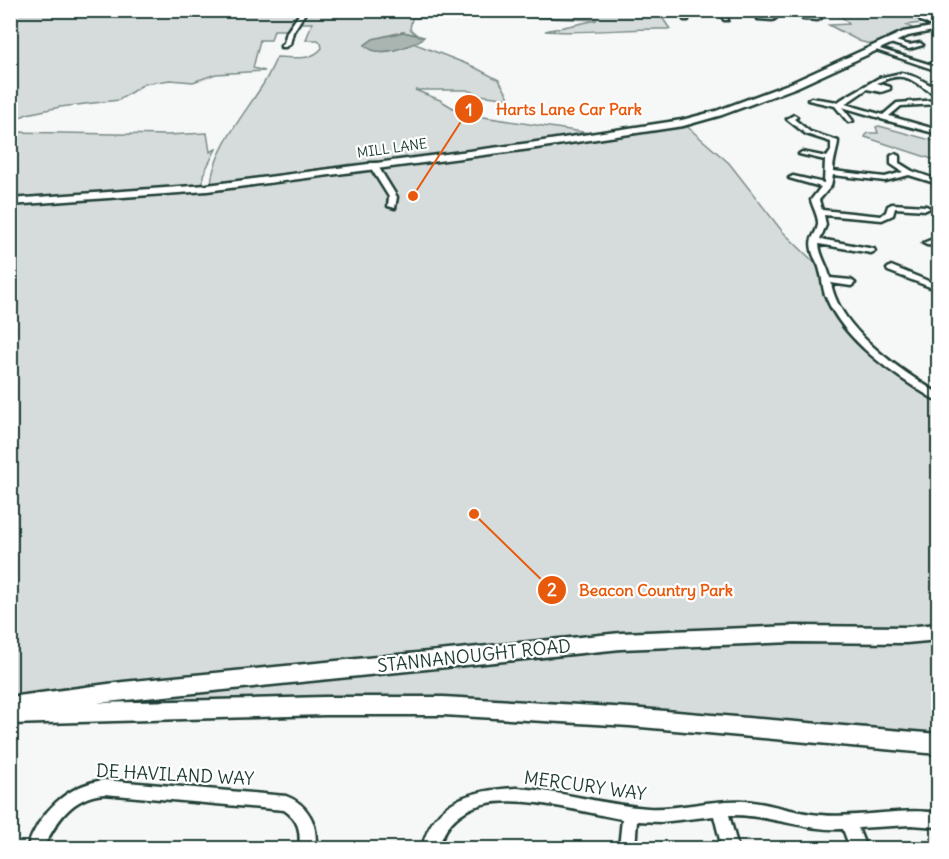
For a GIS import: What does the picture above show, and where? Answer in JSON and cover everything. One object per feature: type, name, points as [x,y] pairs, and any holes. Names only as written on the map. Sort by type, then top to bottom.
[{"type":"main road","name":"STANNANOUGHT ROAD","points":[[10,706],[123,691],[621,641],[794,634],[939,633]]},
{"type":"main road","points":[[10,715],[325,706],[443,706],[642,718],[939,744]]},
{"type":"street","points":[[283,46],[287,44],[290,32],[305,10]]},
{"type":"street","points":[[721,10],[726,19]]},
{"type":"street","points":[[760,18],[770,18],[762,10]]},
{"type":"street","points":[[805,10],[812,18]]},
{"type":"street","points":[[918,10],[923,20],[939,28]]},
{"type":"street","points":[[928,10],[939,11]]},
{"type":"street","name":"MILL LANE","points":[[10,202],[207,188],[683,123],[719,113],[794,85],[909,33],[939,28]]},
{"type":"street","points":[[890,41],[907,47],[920,45]]},
{"type":"street","points":[[875,48],[939,69]]},
{"type":"street","points":[[921,63],[939,62]]},
{"type":"street","points":[[840,106],[844,100],[887,75],[901,75],[923,81],[939,93]]},
{"type":"street","points":[[811,100],[939,132]]},
{"type":"street","points":[[883,118],[899,104],[938,103]]},
{"type":"street","points":[[840,106],[850,121]]},
{"type":"street","points":[[790,116],[808,133],[834,140],[834,151],[829,159],[831,173],[827,186],[815,200],[822,225],[814,241],[815,251],[825,270],[825,280],[832,300],[857,333],[898,371],[939,397]]},
{"type":"street","points":[[802,154],[829,159]]},
{"type":"street","points":[[896,155],[895,164],[909,173],[939,182]]},
{"type":"street","points":[[373,165],[393,197],[392,206]]},
{"type":"street","points":[[831,173],[885,179],[909,173]]},
{"type":"street","points":[[793,178],[827,186]]},
{"type":"street","points":[[818,212],[882,218],[890,213],[890,204],[924,209]]},
{"type":"street","points":[[814,241],[868,249]]},
{"type":"street","points":[[897,269],[939,288]]},
{"type":"street","points":[[825,280],[852,284]]},
{"type":"street","name":"DE HAVILAND WAY","points":[[35,849],[52,817],[70,798],[90,789],[104,787],[286,803],[299,812],[304,819],[309,835],[307,849]]},
{"type":"street","name":"MERCURY WAY","points":[[430,849],[437,829],[449,813],[466,802],[484,798],[540,796],[630,814],[671,815],[720,809],[754,809],[819,823],[912,818],[939,820]]},
{"type":"street","points":[[720,809],[730,849]]},
{"type":"street","points":[[627,849],[630,814]]},
{"type":"street","points":[[849,822],[858,849]]},
{"type":"shaded area","points":[[657,10],[670,29],[560,32],[545,31],[597,20],[492,16],[412,18],[410,29],[417,35],[403,32],[373,39],[365,45],[384,52],[413,43],[472,66],[499,80],[510,99],[480,95],[467,90],[415,90],[440,100],[463,114],[596,134],[351,167],[350,164],[211,185],[217,159],[223,146],[264,83],[277,57],[307,57],[322,48],[318,40],[306,40],[312,23],[296,23],[291,30],[274,30],[271,40],[260,40],[253,68],[265,71],[216,74],[193,82],[170,80],[144,84],[119,100],[60,107],[27,114],[11,122],[10,11]]},
{"type":"shaded area","points":[[835,10],[891,11],[922,23],[906,25],[916,30],[877,46],[859,41],[829,25],[849,24]]},
{"type":"shaded area","points":[[403,32],[424,37],[394,50],[377,51],[365,45],[373,39]]},
{"type":"shaded area","points":[[683,123],[729,163],[782,231],[816,264],[844,318],[898,371],[938,396],[938,632],[621,641],[11,706],[11,202],[207,188]]},
{"type":"shaded area","points":[[876,127],[938,142],[938,161],[865,137],[867,133],[878,133]]},
{"type":"shaded area","points":[[11,132],[167,135],[207,133],[210,152],[216,149],[203,175],[203,186],[11,200]]},
{"type":"shaded area","points":[[778,638],[938,639],[938,737],[636,711],[55,707],[634,645]]},
{"type":"place","name":"Harts Lane Car Park","points":[[413,196]]},
{"type":"place","name":"Beacon Country Park","points":[[474,514]]}]
